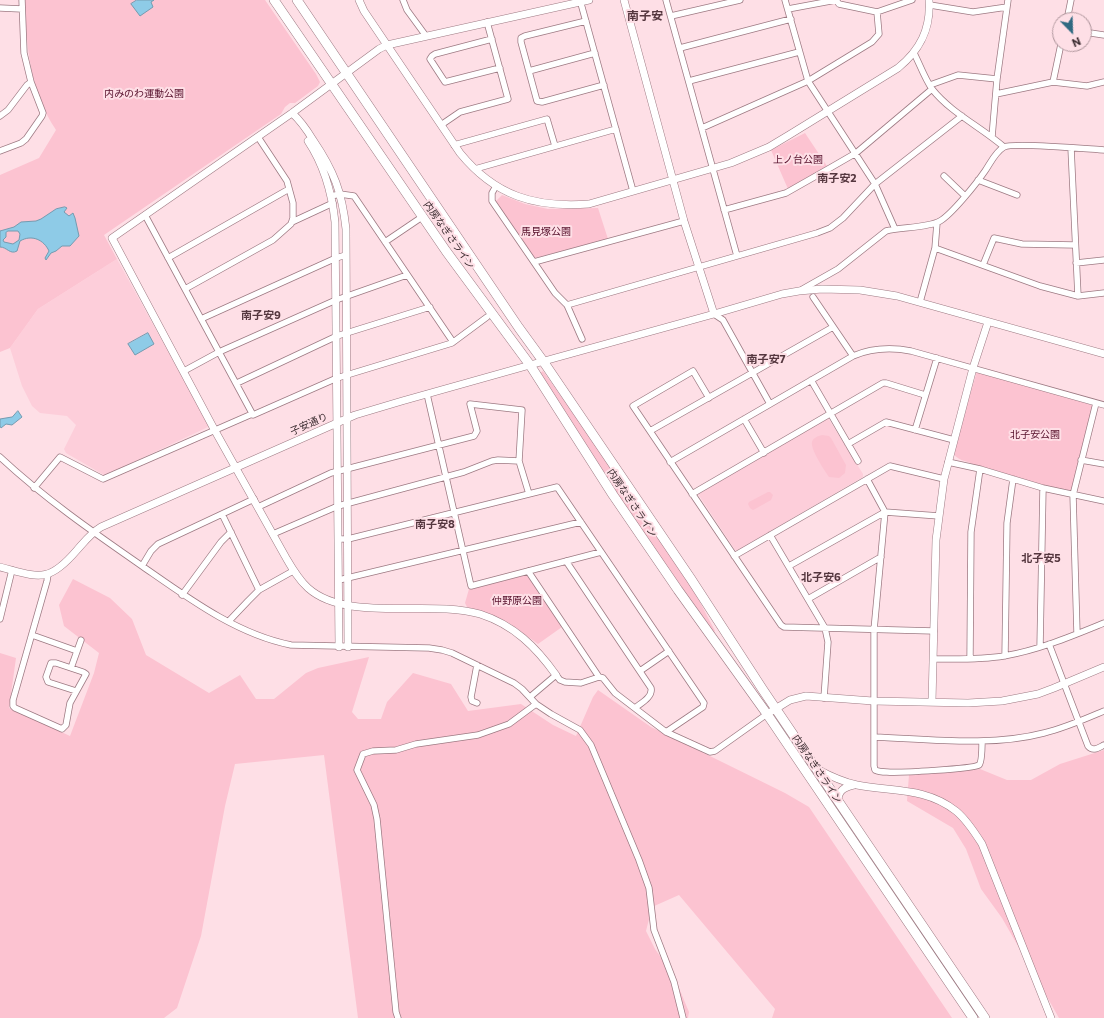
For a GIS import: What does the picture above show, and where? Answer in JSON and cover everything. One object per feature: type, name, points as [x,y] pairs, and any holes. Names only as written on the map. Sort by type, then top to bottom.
[{"type":"highway","name":"内房なぎさライン","points":[[274,0],[446,251],[530,365],[613,496],[767,714],[973,1018]]},
{"type":"highway","name":"内房なぎさライン","points":[[297,0],[691,579],[815,768],[985,1018]]},
{"type":"street","points":[[0,151],[26,139],[43,113],[31,82],[24,53],[22,0]]},
{"type":"street","points":[[359,0],[373,24],[469,165],[507,193],[536,202],[556,205],[589,204],[731,162],[769,147],[898,68],[914,53],[920,44],[929,15],[930,2],[973,12],[1007,7]]},
{"type":"street","points":[[364,0],[373,24]]},
{"type":"street","points":[[403,0],[407,10],[426,36]]},
{"type":"street","points":[[589,0],[387,45],[258,138],[112,238],[214,429],[293,571],[308,588],[329,601],[349,606],[455,609],[479,614],[508,627],[524,638],[542,656],[560,680],[581,684],[599,677]]},
{"type":"street","points":[[624,0],[684,221],[714,314],[723,320],[770,404]]},
{"type":"street","points":[[666,0],[737,256]]},
{"type":"street","points":[[671,16],[740,0]]},
{"type":"street","points":[[785,0],[808,81],[875,184],[895,229]]},
{"type":"street","points":[[788,10],[836,0],[839,4],[877,12],[912,0]]},
{"type":"street","points":[[992,137],[997,79],[1008,0]]},
{"type":"street","points":[[1069,12],[1071,0]]},
{"type":"street","points":[[580,1],[633,191]]},
{"type":"street","points":[[0,8],[22,9]]},
{"type":"street","points":[[702,128],[808,81],[872,42],[879,34],[877,12]]},
{"type":"street","points":[[680,48],[791,20]]},
{"type":"street","points":[[586,21],[521,38],[537,101],[540,102],[604,85]]},
{"type":"street","points":[[441,125],[460,112],[508,99],[487,22]]},
{"type":"street","points":[[1092,33],[1104,35]]},
{"type":"street","points":[[492,39],[435,54],[430,60],[445,82],[500,68]]},
{"type":"street","points":[[689,81],[799,52]]},
{"type":"street","points":[[1052,82],[1059,52]]},
{"type":"street","points":[[529,71],[595,53]]},
{"type":"street","points":[[914,53],[931,87],[962,116],[1004,147]]},
{"type":"street","points":[[724,210],[786,193],[856,153],[931,87],[958,75],[997,79]]},
{"type":"street","points":[[0,116],[8,110],[31,82]]},
{"type":"street","points":[[996,94],[1052,82],[1087,86],[1104,82]]},
{"type":"street","points":[[292,113],[299,119],[331,169],[340,194],[346,229],[349,578],[348,647]]},
{"type":"street","points":[[292,113],[296,122],[312,146],[316,156],[332,200],[335,222],[339,647]]},
{"type":"street","points":[[567,305],[830,228],[843,218],[875,184],[962,116]]},
{"type":"street","points":[[454,145],[547,119],[555,146]]},
{"type":"street","points":[[475,169],[616,129]]},
{"type":"street","points":[[258,138],[287,181],[294,218],[292,222]]},
{"type":"street","points":[[799,291],[838,269],[886,231],[936,223],[946,216],[965,196],[998,152],[1004,147],[1018,145],[1104,150]]},
{"type":"street","points":[[1071,148],[1078,296]]},
{"type":"street","points":[[944,176],[965,196]]},
{"type":"street","points":[[978,180],[1017,195]]},
{"type":"street","points":[[496,186],[492,193],[492,201],[555,293],[567,305],[582,339]]},
{"type":"street","points":[[168,258],[289,189]]},
{"type":"street","points":[[186,289],[273,240],[292,222],[340,194],[354,196],[453,342]]},
{"type":"street","points":[[145,215],[237,383],[252,414]]},
{"type":"street","points":[[385,242],[419,219]]},
{"type":"street","points":[[534,262],[684,221]]},
{"type":"street","points":[[920,302],[934,248],[936,223]]},
{"type":"street","points":[[983,265],[994,238],[1022,244],[1075,245]]},
{"type":"street","points":[[934,248],[1040,286],[1078,296],[1104,293]]},
{"type":"street","points":[[201,319],[336,258],[346,255]]},
{"type":"street","points":[[1076,262],[1104,260]]},
{"type":"street","points":[[184,371],[219,352],[336,300],[408,275]]},
{"type":"street","name":"子安通り","points":[[93,532],[347,418],[543,361],[782,294],[799,291],[822,289],[860,290],[897,296],[1104,354]]},
{"type":"street","points":[[813,297],[853,356]]},
{"type":"street","points":[[237,383],[346,332],[430,307]]},
{"type":"street","points":[[34,488],[60,457],[104,479],[214,429],[252,414],[256,415],[337,378],[452,343],[487,317]]},
{"type":"street","points":[[932,702],[936,540],[944,478],[973,368],[988,322]]},
{"type":"street","points":[[650,431],[833,327]]},
{"type":"street","points":[[670,462],[853,356],[873,349],[888,348],[905,350],[1104,405]]},
{"type":"street","points":[[915,430],[936,358]]},
{"type":"street","points":[[709,398],[693,371],[633,406],[734,556],[784,627],[934,631]]},
{"type":"street","points":[[811,380],[858,461]]},
{"type":"street","points":[[692,494],[883,383],[926,395]]},
{"type":"street","points":[[427,394],[471,586],[602,552]]},
{"type":"street","points":[[1077,633],[1073,495],[1096,403]]},
{"type":"street","points":[[258,506],[338,471],[474,436],[477,434],[477,431],[470,404],[522,410],[519,461],[529,494]]},
{"type":"street","points":[[744,419],[764,453]]},
{"type":"street","points":[[848,444],[886,422],[954,440]]},
{"type":"street","points":[[0,457],[34,488],[182,595],[249,632],[278,643],[291,645],[429,648],[452,652],[514,683],[536,704],[580,730],[591,745],[639,860],[649,888],[654,930],[674,982],[683,1018]]},
{"type":"street","points":[[273,534],[338,506],[446,477],[498,460],[519,461]]},
{"type":"street","points":[[1081,460],[1104,464]]},
{"type":"street","points":[[948,462],[980,469],[1043,488],[1104,502]]},
{"type":"street","points":[[734,556],[890,466],[944,478]]},
{"type":"street","points":[[970,660],[971,532],[980,469]]},
{"type":"street","points":[[867,479],[885,512],[874,630],[874,766],[877,771],[887,772],[977,766],[981,762],[982,741]]},
{"type":"street","points":[[1005,656],[1007,523],[1013,479]]},
{"type":"street","points":[[338,539],[348,539],[557,487],[704,704],[703,707],[666,732]]},
{"type":"street","points":[[1040,647],[1043,488]]},
{"type":"street","points":[[142,566],[151,551],[158,544],[254,499]]},
{"type":"street","points":[[789,566],[885,512],[939,516]]},
{"type":"street","points":[[222,514],[259,590]]},
{"type":"street","points":[[339,580],[581,522]]},
{"type":"street","points":[[0,567],[36,575],[48,574],[61,568],[93,532]]},
{"type":"street","points":[[182,595],[221,542],[231,532]]},
{"type":"street","points":[[770,535],[825,628],[828,642],[824,698]]},
{"type":"street","points":[[808,599],[881,557]]},
{"type":"street","points":[[566,561],[651,688],[652,692],[650,695],[635,708]]},
{"type":"street","points":[[0,619],[12,570]]},
{"type":"street","points":[[228,621],[259,590],[293,571]]},
{"type":"street","points":[[528,571],[599,677],[603,678],[615,693],[666,732],[710,752],[715,751],[776,708],[806,696],[873,701],[968,703],[1002,701],[1038,694],[1104,667]]},
{"type":"street","points":[[48,574],[13,700],[13,706],[62,729],[66,725],[70,703],[86,674],[71,668],[51,663],[46,678],[48,682],[76,691]]},
{"type":"street","points":[[933,659],[970,660],[1005,656],[1040,647],[1104,623]]},
{"type":"street","points":[[32,635],[77,651]]},
{"type":"street","points":[[71,668],[81,640]]},
{"type":"street","points":[[1049,644],[1089,748],[1095,749],[1104,745]]},
{"type":"street","points":[[640,671],[669,651]]},
{"type":"street","points":[[477,665],[471,697],[472,701],[478,704]]},
{"type":"street","points":[[530,697],[556,675]]},
{"type":"street","points":[[398,1018],[396,1012],[377,819],[374,805],[357,770],[363,754],[373,751],[396,750],[416,744],[478,735],[509,724],[536,704]]},
{"type":"street","points":[[874,737],[982,741],[1004,740],[1045,733],[1078,722],[1104,711]]},
{"type":"street","points":[[815,768],[856,785],[931,796],[956,811],[982,844],[1051,1018]]},
{"type":"street","points":[[838,801],[838,796],[845,786],[856,785]]},
{"type":"shaded area","points":[[117,259],[209,426],[104,475],[66,453],[64,449],[76,425],[67,416],[40,413],[32,406],[22,386],[10,348],[38,309]]},
{"type":"shaded area","points":[[828,418],[863,474],[863,477],[738,550],[735,550],[698,494]]},
{"type":"green space","name":"内みのわ運動公園","points":[[25,0],[265,0],[320,82],[318,86],[295,103],[290,103],[285,107],[281,114],[104,235],[117,259],[38,309],[10,348],[0,352],[0,175],[39,158],[56,130],[40,100],[31,68],[28,51]]},
{"type":"green space","name":"上ノ台公園","points":[[805,133],[827,166],[788,189],[771,150]]},
{"type":"green space","name":"馬見塚公園","points":[[502,195],[525,204],[548,209],[598,208],[608,239],[535,258],[495,202]]},
{"type":"green space","points":[[543,371],[595,444],[691,585],[715,631],[714,632],[628,512],[540,373]]},
{"type":"green space","name":"北子安公園","points":[[977,371],[1092,405],[1093,407],[1071,491],[1033,484],[1032,482],[980,466],[975,466],[969,462],[961,460],[953,453]]},
{"type":"green space","points":[[822,435],[829,436],[831,438],[846,465],[845,473],[839,478],[829,477],[813,450],[812,442],[816,437]]},
{"type":"green space","points":[[768,492],[773,495],[771,500],[753,510],[750,508],[748,504],[749,502]]},
{"type":"green space","name":"仲野原公園","points":[[526,575],[562,627],[538,644],[509,623],[467,607],[465,603],[469,589]]},
{"type":"green space","points":[[73,579],[110,598],[132,619],[146,655],[209,693],[240,675],[256,699],[274,699],[306,673],[318,668],[369,657],[352,712],[358,719],[381,719],[387,702],[413,673],[451,684],[468,711],[521,704],[553,725],[576,736],[593,697],[598,690],[651,727],[785,793],[809,807],[952,1018],[772,1018],[775,1009],[679,895],[652,907],[646,931],[655,949],[674,976],[689,1012],[688,1018],[358,1018],[324,755],[235,764],[225,806],[201,936],[177,1008],[164,1018],[0,1018],[0,653],[16,658],[9,708],[70,736],[94,673],[99,653],[64,626],[59,605]]},
{"type":"green space","points":[[1104,750],[1104,1018],[1059,1018],[1002,918],[981,889],[966,849],[953,828],[907,801],[909,775],[980,769],[1007,780],[1031,780],[1060,764]]},
{"type":"water","points":[[137,0],[154,0],[151,2],[153,7],[140,16],[131,4]]},
{"type":"water","points":[[65,207],[67,208],[64,212],[69,216],[73,213],[75,218],[79,236],[70,246],[62,246],[51,253],[46,260],[45,258],[49,251],[41,241],[37,239],[29,238],[20,241],[17,251],[15,252],[0,247],[0,231],[14,227],[21,222],[36,221],[56,209]],"holes":[[[8,231],[18,231],[20,234],[19,240],[13,244],[4,242],[3,240]]]},
{"type":"water","points":[[148,333],[154,344],[135,355],[128,344]]},
{"type":"water","points":[[18,411],[22,417],[12,425],[6,424],[1,428],[0,419],[12,417]]},
{"type":"district","name":"南子安","points":[[645,16]]},
{"type":"district","name":"南子安2","points":[[837,178]]},
{"type":"district","name":"南子安9","points":[[261,315]]},
{"type":"district","name":"南子安7","points":[[766,359]]},
{"type":"district","name":"南子安8","points":[[435,524]]},
{"type":"district","name":"北子安5","points":[[1041,558]]},
{"type":"district","name":"北子安6","points":[[821,577]]}]
